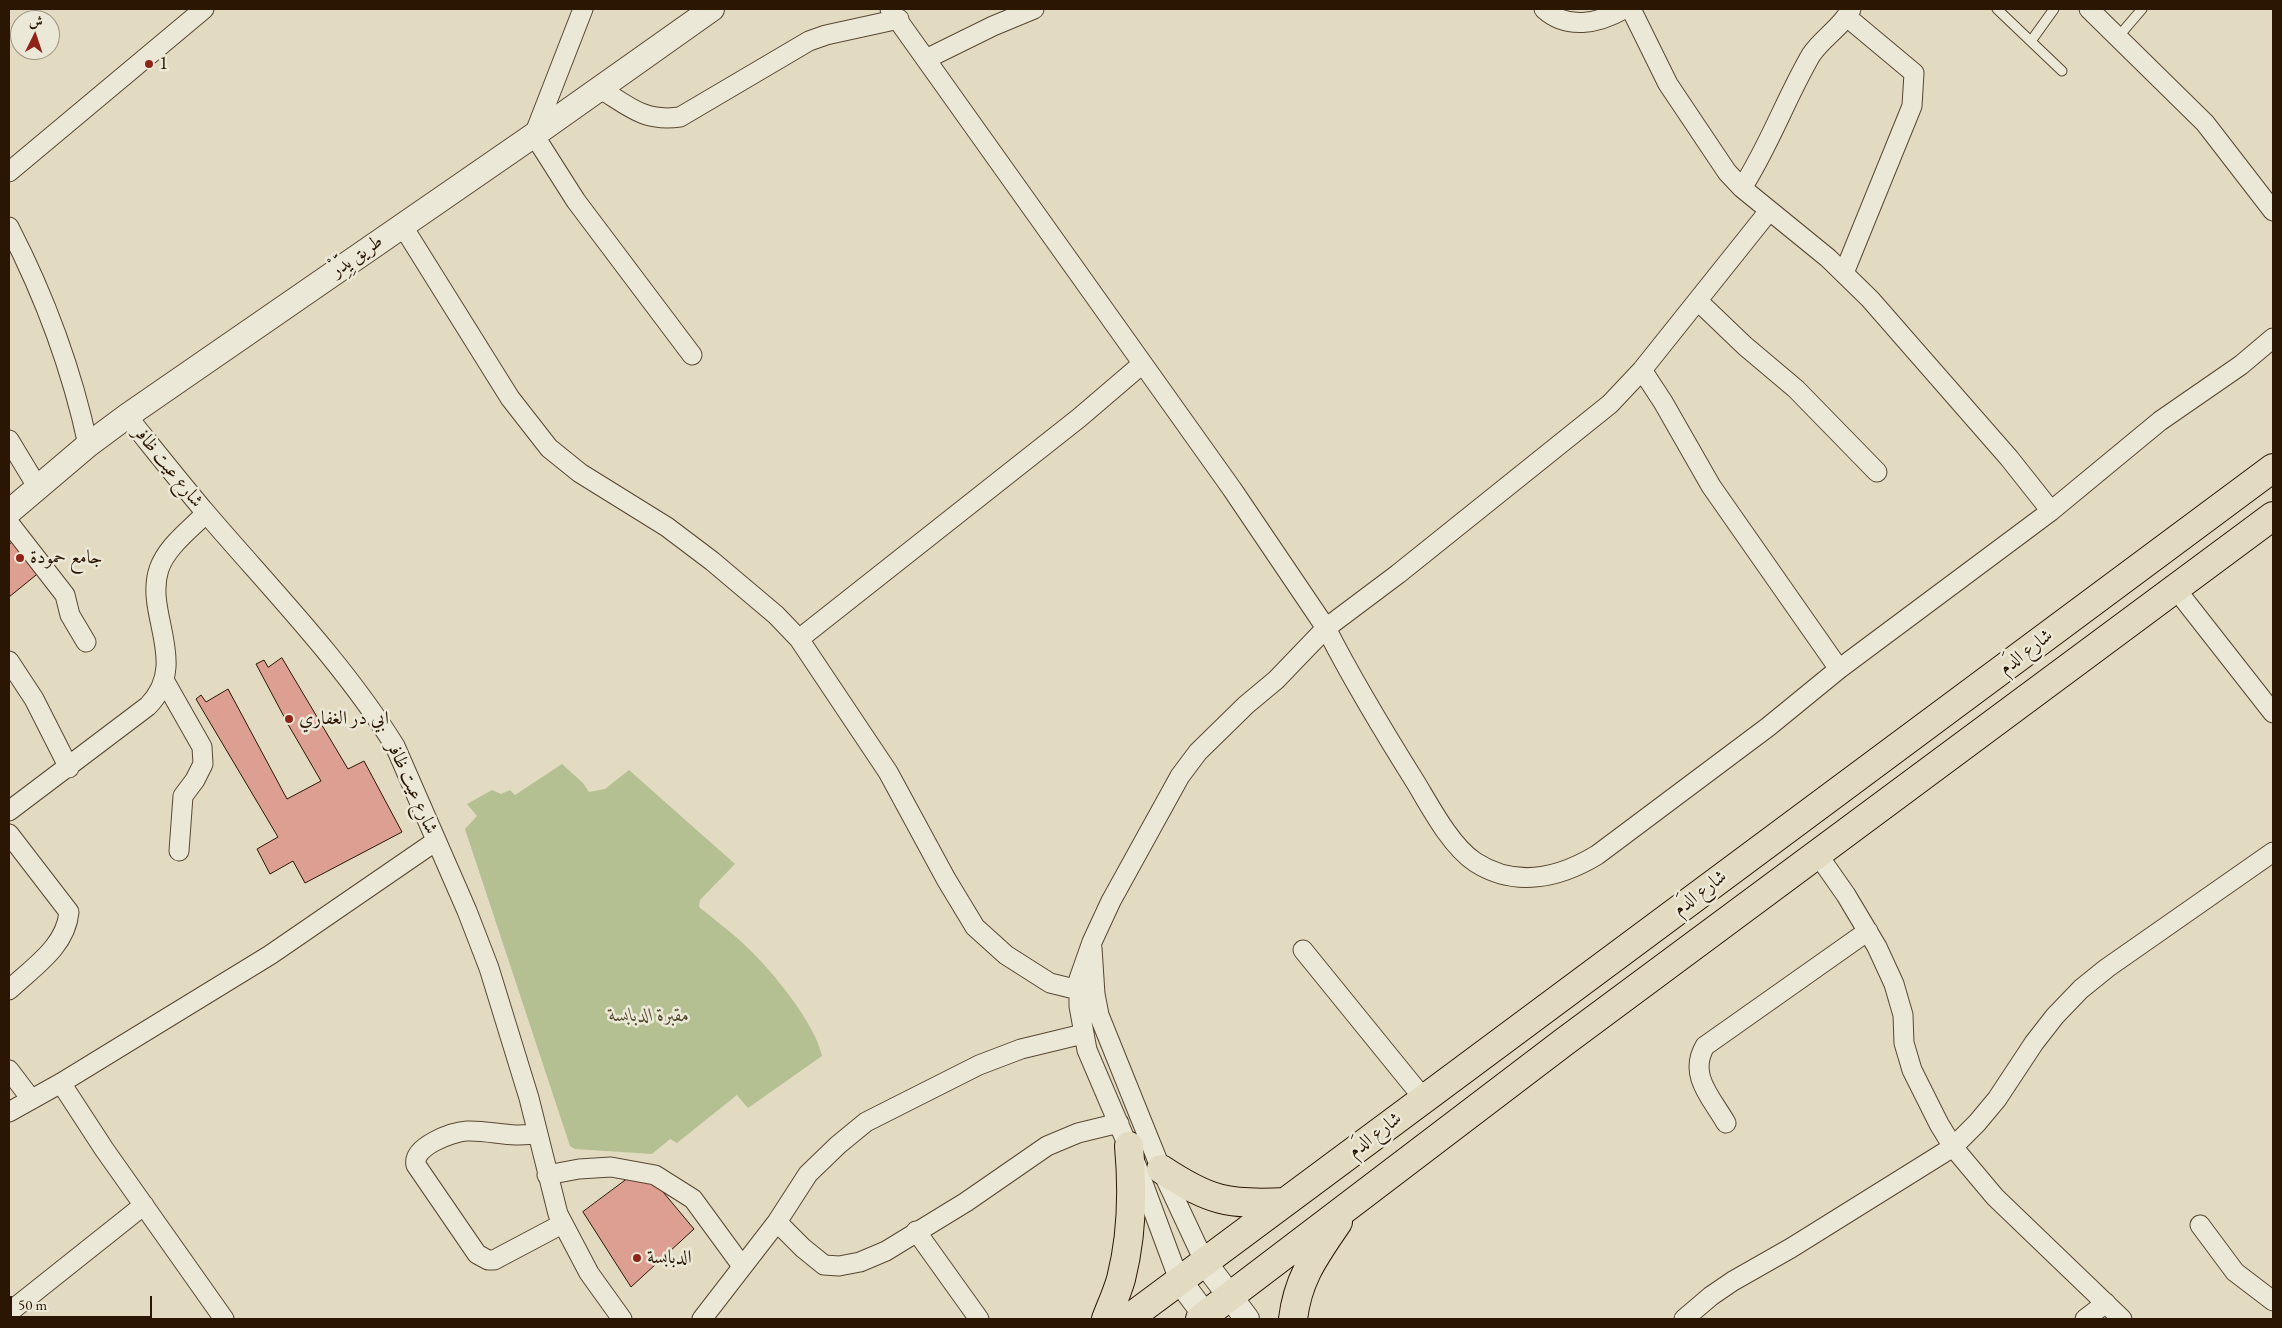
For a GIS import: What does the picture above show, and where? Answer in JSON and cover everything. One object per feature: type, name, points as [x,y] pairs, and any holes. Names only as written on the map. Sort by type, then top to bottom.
[{"type":"main road","name":"شارع الدَم","points":[[1128,1319],[2273,468]]},
{"type":"main road","name":"شارع الدَم","points":[[1204,1318],[1350,1204],[1564,1042],[2273,516]]},
{"type":"main road","points":[[1106,1319],[1121,1278],[1126,1252],[1131,1177],[1124,1134]]},
{"type":"main road","points":[[1161,1169],[1190,1188],[1215,1198],[1243,1203],[1285,1202]]},
{"type":"main road","points":[[1293,1319],[1296,1296],[1303,1276],[1350,1204]]},
{"type":"street","points":[[9,172],[204,9]]},
{"type":"street","points":[[583,9],[534,135],[576,201],[692,355]]},
{"type":"street","name":"طريق يِدِّرْ","points":[[9,512],[88,445],[127,416],[534,135],[712,9]]},
{"type":"street","points":[[926,59],[993,26],[1034,9]]},
{"type":"street","points":[[1544,9],[1554,17],[1578,23],[1591,22],[1624,9]]},
{"type":"street","points":[[1631,9],[1668,84],[1727,172],[1742,188],[1797,232],[1870,298],[2010,458],[2051,511]]},
{"type":"street","points":[[2089,9],[2205,123],[2273,211]]},
{"type":"street","points":[[1742,188],[1754,169],[1812,54],[1849,13],[1914,73],[1912,106],[1844,273]]},
{"type":"street","points":[[599,88],[647,117],[662,119],[680,117],[809,41],[894,14],[1141,365],[1232,489],[1326,628],[1435,815],[1463,852],[1475,862],[1489,869],[1522,878],[1550,876],[1564,872],[1597,855],[1768,726],[1839,669],[2051,511],[2160,422],[2211,384],[2241,365],[2273,338]]},
{"type":"street","points":[[1204,1318],[1180,1280],[1083,1034],[1092,942],[1180,776],[1198,752],[1246,704],[1276,680],[1326,628],[1406,568],[1610,404],[1642,370],[1769,211]]},
{"type":"street","points":[[402,225],[454,305],[510,398],[549,448],[580,473],[667,527],[712,561],[776,615],[799,640],[888,772],[946,879],[975,927],[1006,955],[1050,984],[1087,992]]},
{"type":"street","points":[[9,227],[24,256],[58,342],[80,408],[88,445]]},
{"type":"street","points":[[1698,301],[1745,346],[1796,389],[1876,472]]},
{"type":"street","points":[[799,640],[1079,418],[1141,365]]},
{"type":"street","points":[[1642,370],[1663,402],[1711,486],[1839,669]]},
{"type":"street","name":"شارع عيت ظافر","points":[[127,416],[206,513],[322,646],[396,746],[467,911],[488,968],[511,1037],[562,1224],[589,1273],[622,1319]]},
{"type":"street","points":[[9,440],[38,488]]},
{"type":"street","points":[[9,811],[69,768],[148,706],[159,693],[164,680],[167,660],[157,596],[156,583],[159,569],[170,548],[206,513]]},
{"type":"street","points":[[9,523],[65,595],[70,615],[86,642]]},
{"type":"street","points":[[2176,588],[2273,713]]},
{"type":"street","points":[[9,661],[34,699],[69,768]]},
{"type":"street","points":[[164,680],[202,746],[203,764],[195,780],[183,796],[179,851]]},
{"type":"street","points":[[9,834],[68,912],[65,932],[54,947],[9,990]]},
{"type":"street","points":[[9,1112],[61,1083],[270,955],[436,841]]},
{"type":"street","points":[[1684,1319],[1732,1281],[1816,1233],[1953,1147],[1997,1099],[2034,1043],[2055,1016],[2081,990],[2106,968],[2273,852]]},
{"type":"street","points":[[1818,855],[1868,931],[1894,984],[1903,1015],[1906,1053],[1912,1070],[1922,1092],[1953,1147],[1995,1197],[2122,1319]]},
{"type":"street","points":[[1726,1123],[1700,1080],[1698,1058],[1705,1046],[1868,931]]},
{"type":"street","points":[[1302,950],[1424,1099]]},
{"type":"street","points":[[1087,992],[1102,1023],[1161,1169],[1205,1263],[1247,1319]]},
{"type":"street","points":[[702,1319],[777,1222],[808,1174],[838,1145],[866,1122],[979,1065],[1021,1049],[1083,1034]]},
{"type":"street","points":[[9,1070],[31,1099]]},
{"type":"street","points":[[61,1083],[224,1319]]},
{"type":"street","points":[[537,1133],[525,1136],[468,1131],[457,1133],[428,1145],[419,1152],[415,1159],[416,1165],[477,1254],[488,1260],[494,1260],[562,1224]]},
{"type":"street","points":[[777,1222],[824,1265],[838,1266],[860,1262],[886,1251],[966,1202],[1047,1146],[1078,1133],[1124,1134]]},
{"type":"street","points":[[547,1174],[611,1167],[655,1175],[693,1199],[742,1266]]},
{"type":"street","points":[[12,1310],[144,1205]]},
{"type":"street","points":[[2200,1225],[2235,1272],[2273,1301]]},
{"type":"street","points":[[916,1231],[979,1319]]},
{"type":"street","points":[[2085,1319],[2106,1303]]},
{"type":"lane","points":[[1997,9],[2062,71]]},
{"type":"lane","points":[[2031,42],[2054,9]]},
{"type":"lane","points":[[2118,37],[2142,9]]},
{"type":"green space","name":"مقبرة الدبابسة","points":[[562,764],[583,783],[589,792],[605,789],[629,770],[735,864],[700,900],[699,907],[743,943],[781,985],[803,1015],[818,1043],[822,1056],[748,1108],[737,1095],[677,1143],[670,1139],[652,1154],[575,1149],[570,1146],[465,829],[477,816],[467,804],[492,790],[501,794],[510,790],[515,795]]},
{"type":"building","name":"جامع حمودة","points":[[16,539],[41,571],[9,597],[9,545]]},
{"type":"building","points":[[282,658],[348,769],[364,761],[402,832],[305,883],[293,861],[270,874],[257,849],[278,837],[196,699],[201,695],[206,702],[228,689],[287,799],[321,781],[256,664],[264,660],[268,667]]},
{"type":"building","name":"الدبابسة","points":[[627,1179],[653,1180],[694,1229],[631,1287],[583,1212]]},
{"type":"place","name":"1","points":[[149,64]]},
{"type":"place","name":"جامع حمودة","points":[[20,558]]},
{"type":"place","name":"ابي در الغفاري","points":[[289,719]]},
{"type":"place","name":"الدبابسة","points":[[637,1258]]}]
